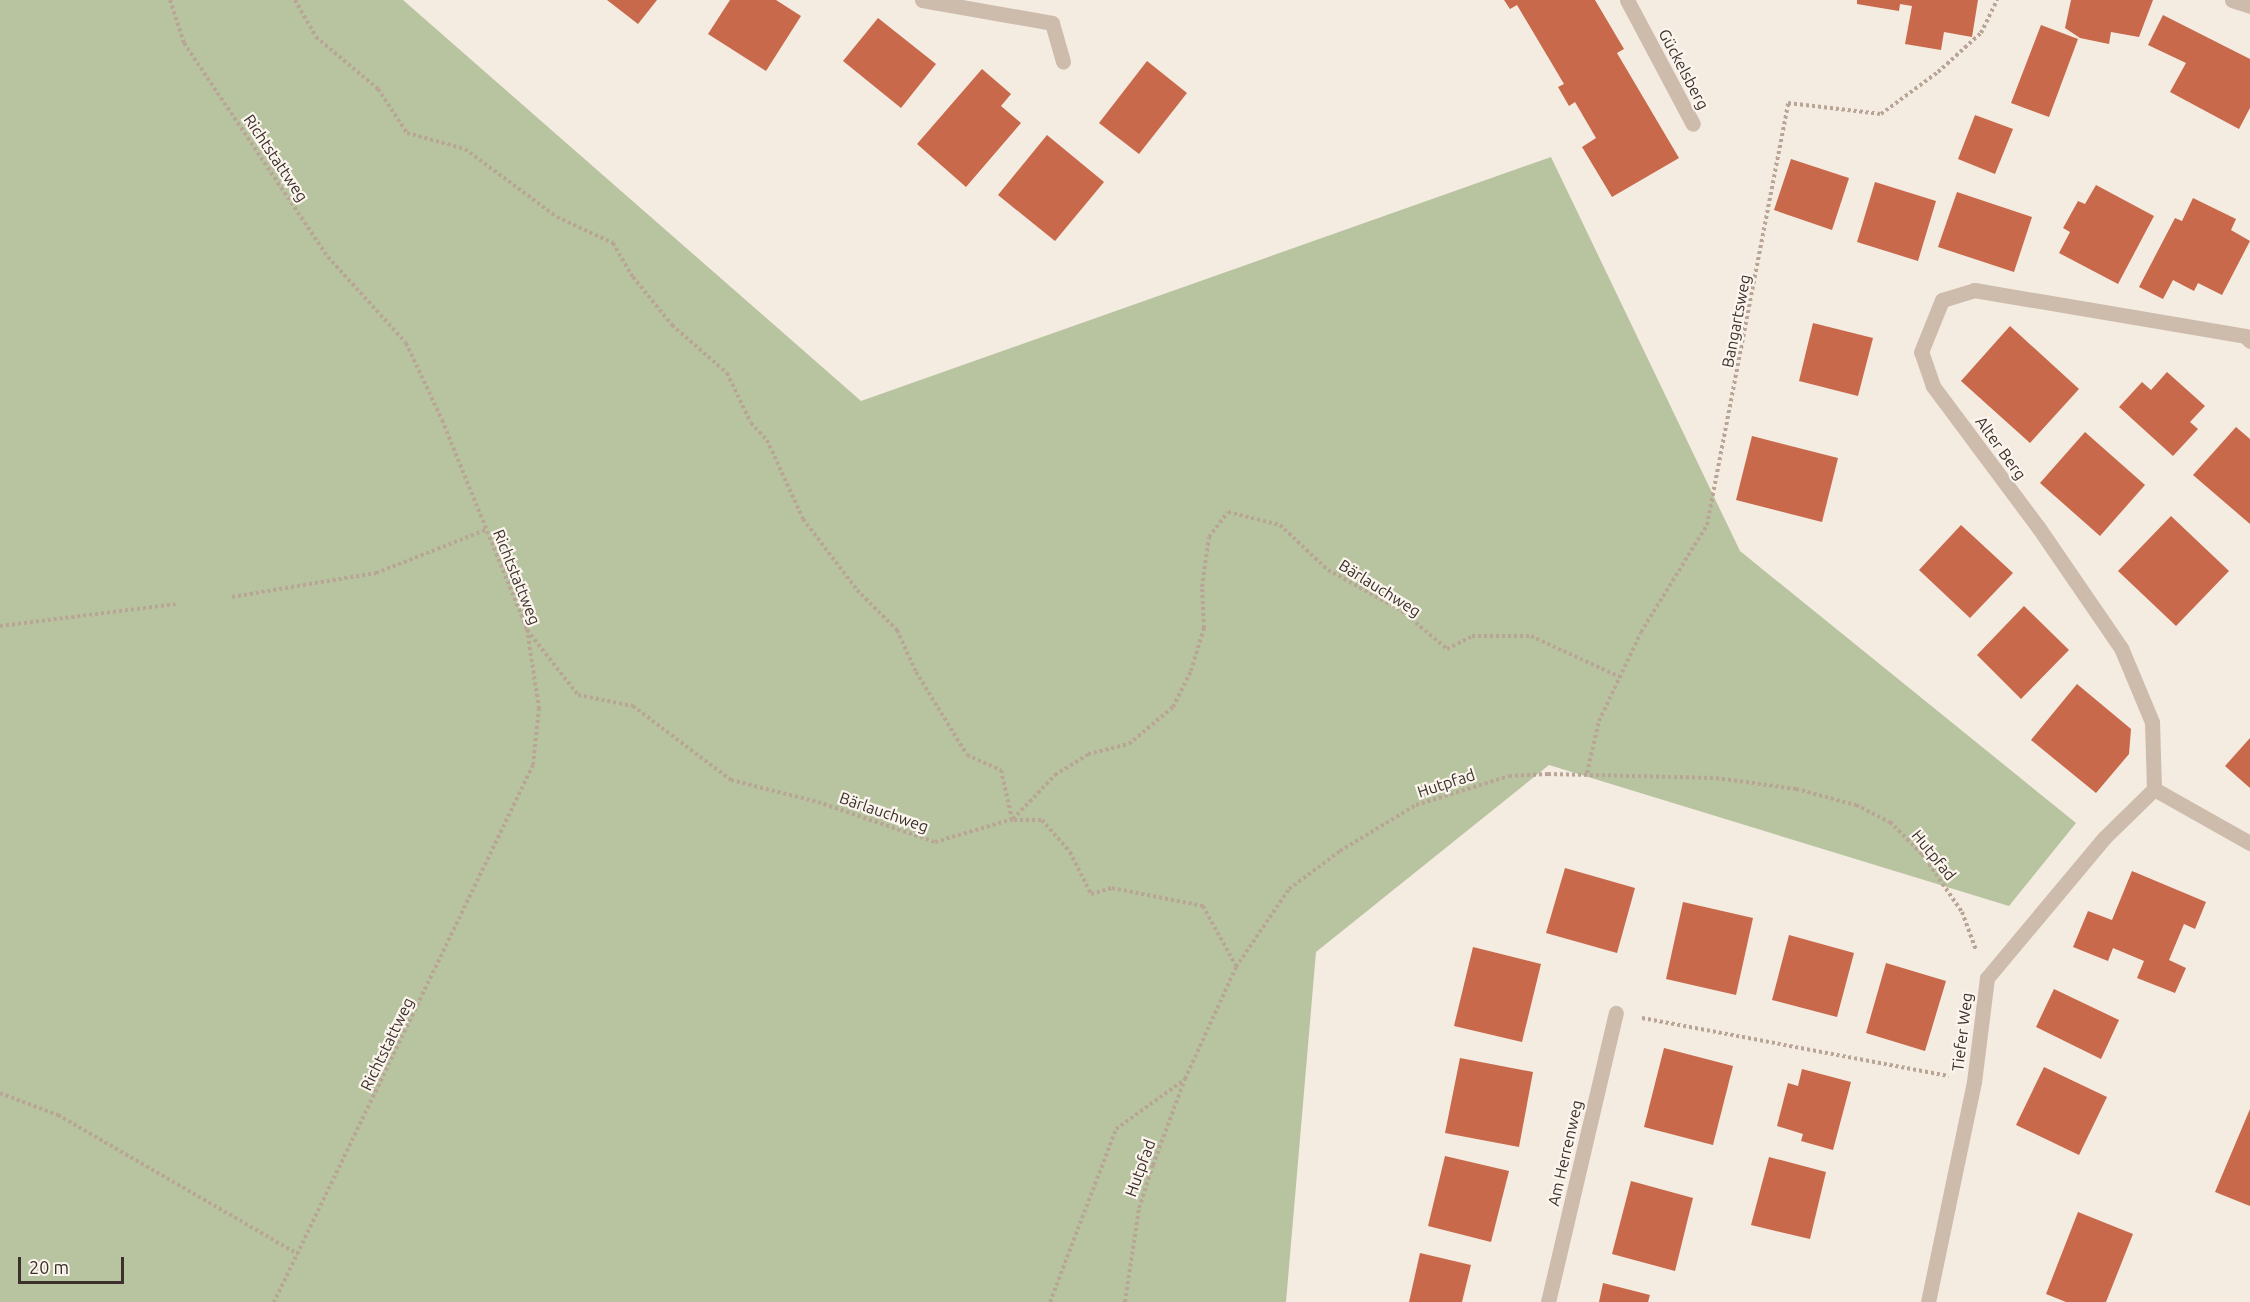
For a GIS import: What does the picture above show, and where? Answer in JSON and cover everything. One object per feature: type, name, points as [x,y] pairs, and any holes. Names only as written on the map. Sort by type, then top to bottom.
[{"type":"street","points":[[922,0],[1052,23],[1063,61]]},
{"type":"street","name":"Gückelsberg","points":[[1627,0],[1693,124]]},
{"type":"street","points":[[2232,0],[2250,6]]},
{"type":"street","name":"Alter Berg","points":[[2154,789],[2152,722],[2121,648],[2038,528],[1933,386],[1921,352],[1942,300],[1974,290],[2248,335]]},
{"type":"street","points":[[2154,789],[2250,843]]},
{"type":"street","name":"Tiefer Weg","points":[[1928,1302],[1974,1082],[1987,978],[2104,838],[2154,789]]},
{"type":"street","name":"Am Herrenweg","points":[[1548,1302],[1616,1013]]},
{"type":"path","name":"Richtstattweg","points":[[170,0],[184,43],[328,257],[405,343],[442,420],[526,630],[539,708],[533,765],[274,1302]]},
{"type":"path","points":[[295,0],[316,37],[378,89],[407,133],[465,148],[557,217],[613,243],[633,278],[672,325],[727,373],[751,423],[767,440],[803,519],[857,590],[897,630],[916,672],[967,755],[1001,770],[1012,819],[1042,820],[1070,852],[1091,894],[1112,888],[1203,906],[1236,967]]},
{"type":"path","name":"Bangartsweg","points":[[1587,773],[1599,721],[1641,632],[1707,525],[1788,103],[1881,114],[1938,72],[1981,33],[1997,0]]},
{"type":"path","name":"Bärlauchweg","points":[[526,630],[578,695],[633,706],[731,780],[818,802],[935,842],[1012,819],[1055,775],[1089,754],[1129,744],[1173,707],[1191,671],[1204,628],[1202,587],[1209,537],[1228,512],[1280,525],[1328,570],[1402,611],[1447,649],[1472,636],[1531,636],[1620,677]]},
{"type":"path","points":[[232,597],[376,573],[486,530]]},
{"type":"path","points":[[0,626],[176,604]]},
{"type":"path","name":"Hutpfad","points":[[1125,1302],[1139,1208],[1185,1079],[1236,967],[1290,889],[1387,821],[1416,805],[1509,776],[1587,773],[1716,778],[1796,789],[1856,805],[1890,822],[1922,854],[1962,912],[1987,978]]},
{"type":"path","points":[[1616,1013],[1875,1059],[1974,1082]]},
{"type":"path","points":[[1050,1302],[1116,1129],[1185,1079]]},
{"type":"path","points":[[0,1093],[58,1115],[298,1254]]},
{"type":"green space","points":[[0,0],[403,0],[861,401],[1551,157],[1740,551],[2076,823],[2009,906],[1549,765],[1316,952],[1286,1302],[0,1302]]},
{"type":"building","points":[[607,0],[657,0],[638,24]]},
{"type":"building","points":[[730,0],[776,0],[801,16],[766,71],[708,34]]},
{"type":"building","points":[[1504,0],[1595,0],[1624,49],[1617,53],[1679,158],[1612,197],[1582,147],[1596,138],[1575,102],[1569,106],[1558,87],[1564,84],[1517,5],[1510,9]]},
{"type":"building","points":[[1857,0],[1978,0],[1972,37],[1944,32],[1941,50],[1905,44],[1912,6],[1900,4],[1899,11],[1857,4]]},
{"type":"building","points":[[2071,0],[2153,0],[2139,37],[2111,32],[2109,44],[2080,38],[2065,28]]},
{"type":"building","points":[[2163,15],[2250,59],[2250,108],[2239,129],[2170,92],[2186,63],[2148,45]]},
{"type":"building","points":[[878,18],[936,64],[901,108],[843,61]]},
{"type":"building","points":[[2041,25],[2078,39],[2049,117],[2011,103]]},
{"type":"building","points":[[1147,61],[1187,93],[1139,154],[1099,123]]},
{"type":"building","points":[[982,69],[1011,94],[1001,106],[1021,123],[966,187],[917,144]]},
{"type":"building","points":[[1975,115],[2013,129],[1995,174],[1958,159]]},
{"type":"building","points":[[1047,135],[1104,182],[1055,241],[998,195]]},
{"type":"building","points":[[1791,159],[1849,178],[1832,230],[1774,210]]},
{"type":"building","points":[[1875,182],[1936,201],[1918,261],[1857,242]]},
{"type":"building","points":[[2096,185],[2154,216],[2118,284],[2059,253],[2070,232],[2063,228],[2078,201],[2085,204]]},
{"type":"building","points":[[1957,192],[2032,217],[2014,272],[1938,247]]},
{"type":"building","points":[[2193,198],[2236,219],[2231,230],[2250,241],[2222,295],[2198,283],[2194,291],[2173,280],[2163,299],[2139,287],[2175,218],[2182,221]]},
{"type":"building","points":[[1813,323],[1873,338],[1858,396],[1799,381]]},
{"type":"building","points":[[2010,326],[2079,389],[2030,443],[1961,381]]},
{"type":"building","points":[[2167,372],[2205,406],[2190,422],[2198,429],[2173,456],[2119,407],[2142,382],[2151,390]]},
{"type":"building","points":[[2236,427],[2250,439],[2250,524],[2193,475]]},
{"type":"building","points":[[2085,432],[2145,485],[2100,536],[2040,483]]},
{"type":"building","points":[[1752,436],[1838,458],[1822,522],[1736,500]]},
{"type":"building","points":[[2171,516],[2229,571],[2176,626],[2118,571]]},
{"type":"building","points":[[1961,525],[2013,573],[1970,618],[1919,570]]},
{"type":"building","points":[[2024,606],[2069,650],[2021,699],[1977,655]]},
{"type":"building","points":[[2077,684],[2131,729],[2129,754],[2096,793],[2031,740]]},
{"type":"building","points":[[2250,738],[2250,788],[2225,766]]},
{"type":"building","points":[[1565,868],[1635,888],[1617,953],[1546,933]]},
{"type":"building","points":[[2132,871],[2206,902],[2195,929],[2184,924],[2169,960],[2186,968],[2175,993],[2137,978],[2144,961],[2113,948],[2108,961],[2073,947],[2088,911],[2112,920]]},
{"type":"building","points":[[1683,902],[1753,918],[1736,995],[1666,979]]},
{"type":"building","points":[[1789,935],[1854,953],[1837,1017],[1772,1000]]},
{"type":"building","points":[[1473,947],[1541,964],[1522,1042],[1454,1026]]},
{"type":"building","points":[[1886,963],[1946,981],[1925,1051],[1866,1033]]},
{"type":"building","points":[[2054,989],[2119,1020],[2101,1059],[2036,1027]]},
{"type":"building","points":[[1664,1048],[1733,1066],[1713,1145],[1644,1127]]},
{"type":"building","points":[[1460,1058],[1533,1072],[1519,1147],[1445,1133]]},
{"type":"building","points":[[2044,1067],[2107,1097],[2079,1155],[2016,1125]]},
{"type":"building","points":[[1802,1069],[1851,1082],[1833,1150],[1801,1141],[1803,1134],[1777,1126],[1788,1083],[1798,1086]]},
{"type":"building","points":[[2250,1109],[2250,1206],[2215,1192]]},
{"type":"building","points":[[1445,1156],[1509,1171],[1491,1242],[1428,1226]]},
{"type":"building","points":[[1769,1157],[1826,1172],[1810,1239],[1751,1225]]},
{"type":"building","points":[[1631,1181],[1693,1198],[1675,1271],[1612,1254]]},
{"type":"building","points":[[2078,1212],[2133,1234],[2106,1302],[2066,1302],[2046,1294]]},
{"type":"building","points":[[1420,1253],[1471,1265],[1462,1302],[1409,1302]]},
{"type":"building","points":[[1603,1283],[1650,1295],[1648,1302],[1599,1302]]}]
